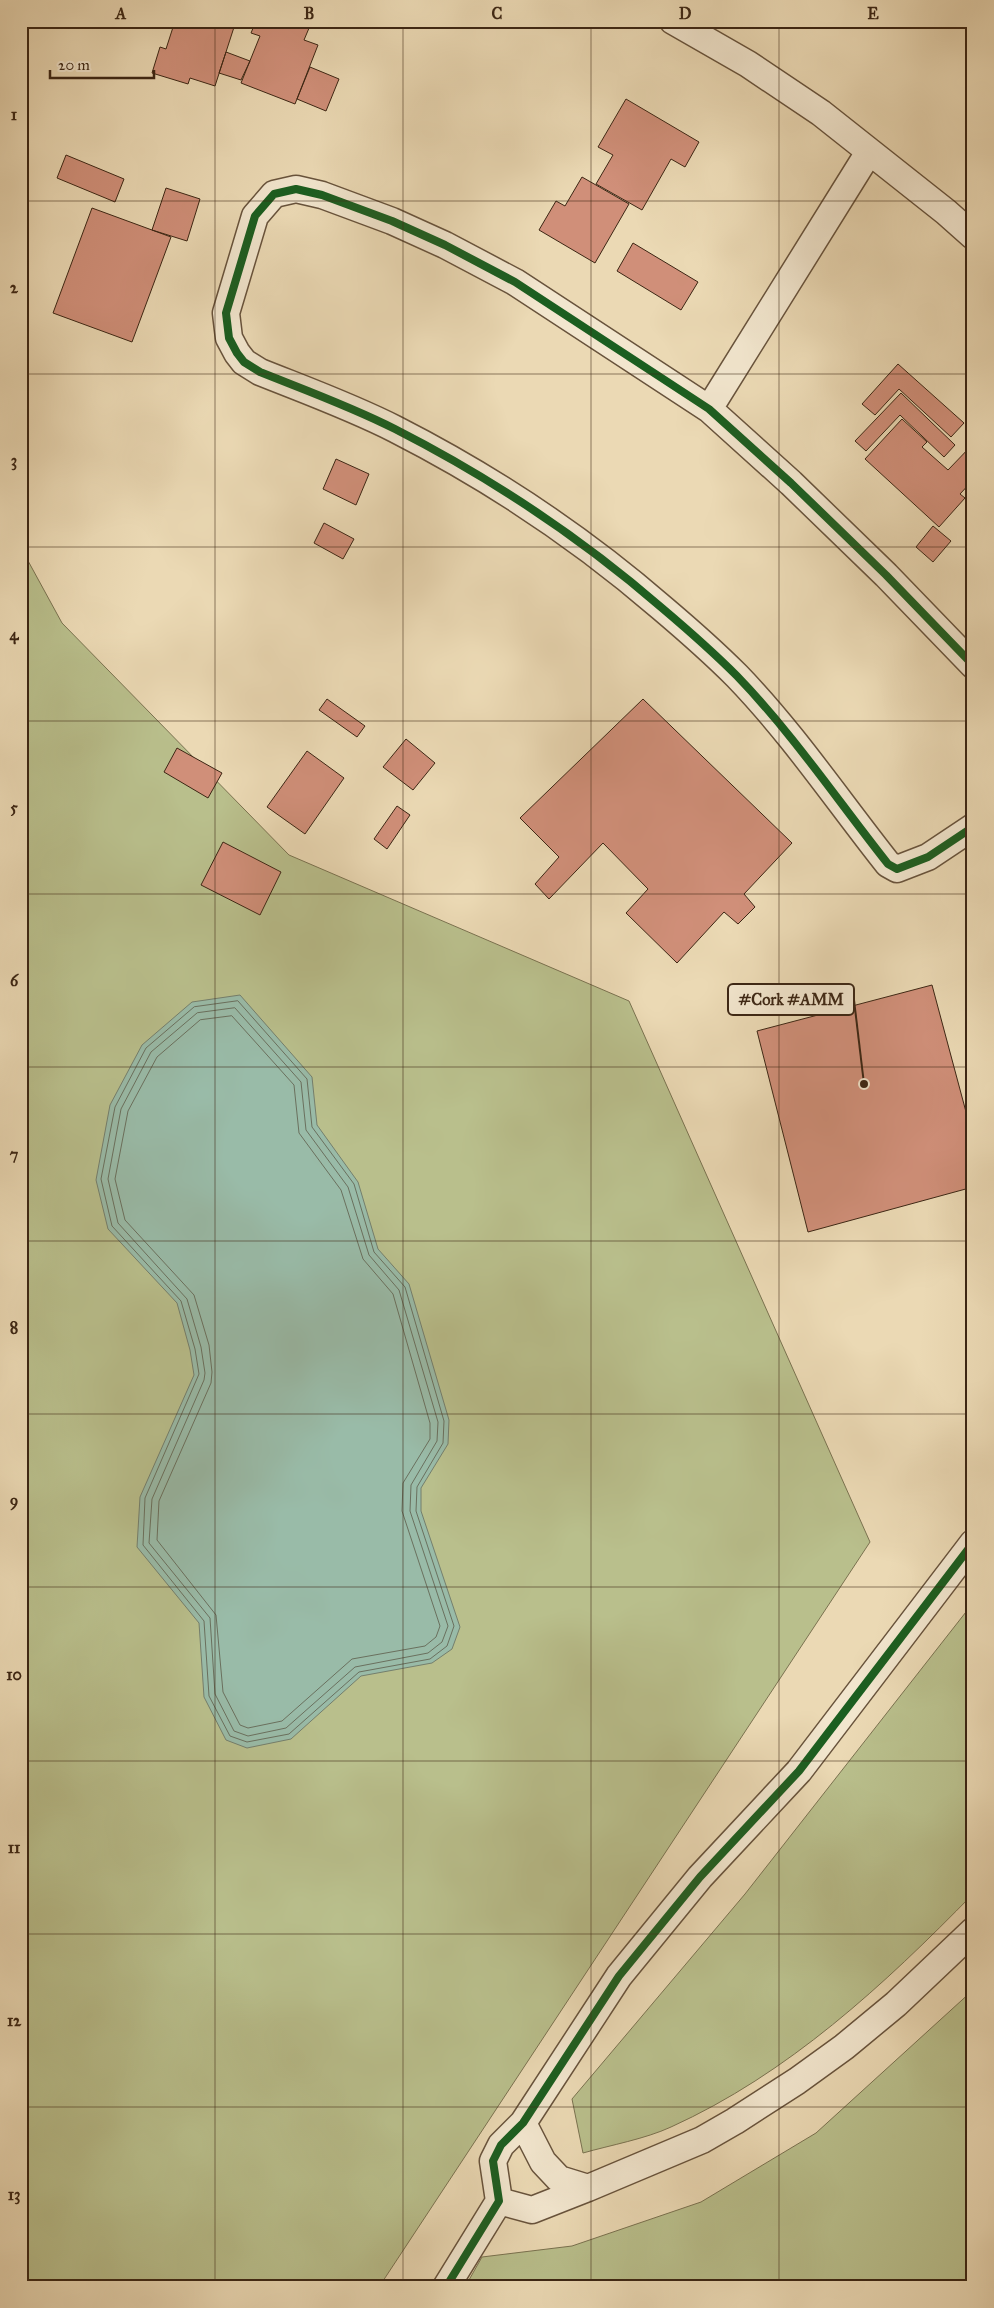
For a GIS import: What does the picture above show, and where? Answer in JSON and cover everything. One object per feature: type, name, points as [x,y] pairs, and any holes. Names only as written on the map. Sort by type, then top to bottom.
[{"type":"street","points":[[673,21],[748,64],[821,113],[946,212],[973,236]]},
{"type":"street","points":[[709,409],[870,152]]},
{"type":"street","points":[[973,665],[886,575],[791,483],[709,409],[515,282],[444,245],[392,221],[322,194],[296,189],[274,194],[255,216],[226,313],[229,338],[244,362],[260,372],[394,428],[480,476],[525,502],[622,573],[702,641],[738,677],[802,752],[888,864],[897,869],[928,858],[973,827]]},
{"type":"street","points":[[446,2287],[499,2201],[493,2161],[501,2145],[523,2122],[619,1976],[700,1877],[799,1771],[973,1543]]},
{"type":"street","points":[[499,2201],[532,2210],[702,2140],[797,2081],[896,2004],[973,1931]]},
{"type":"street","points":[[523,2122],[543,2162],[559,2179],[588,2188]]},
{"type":"shaded area","points":[[21,548],[62,623],[289,855],[629,1001],[870,1542],[379,2287],[21,2287]]},
{"type":"shaded area","points":[[973,1603],[973,1894],[905,1961],[833,2025],[755,2081],[714,2106],[671,2127],[583,2153],[572,2099],[745,1894]]},
{"type":"shaded area","points":[[973,1990],[973,2287],[465,2287],[482,2257],[572,2246],[701,2202],[816,2133]]},
{"type":"water","points":[[240,995],[312,1077],[317,1125],[358,1182],[378,1249],[409,1284],[449,1420],[448,1444],[421,1488],[421,1511],[460,1627],[452,1649],[432,1663],[361,1676],[291,1739],[247,1748],[226,1740],[204,1697],[199,1623],[137,1547],[140,1497],[194,1375],[190,1350],[177,1303],[108,1229],[96,1180],[110,1105],[142,1045],[192,1002]]},
{"type":"building","points":[[175,21],[199,23],[199,21],[236,21],[215,86],[190,78],[188,84],[152,73],[160,47],[166,49]]},
{"type":"building","points":[[256,21],[312,21],[304,40],[318,45],[295,104],[241,83],[260,36],[251,33]]},
{"type":"building","points":[[226,52],[250,61],[241,80],[219,73]]},
{"type":"building","points":[[310,67],[339,79],[326,111],[297,99]]},
{"type":"building","points":[[626,99],[699,142],[685,167],[671,159],[642,210],[596,184],[613,155],[598,147]]},
{"type":"building","points":[[66,155],[124,179],[115,202],[57,178]]},
{"type":"building","points":[[582,177],[629,204],[595,263],[539,230],[556,201],[565,206]]},
{"type":"building","points":[[166,188],[200,199],[187,241],[152,230]]},
{"type":"building","points":[[92,208],[171,237],[132,342],[53,313]]},
{"type":"building","points":[[633,243],[698,282],[681,310],[617,271]]},
{"type":"building","points":[[898,364],[964,423],[951,437],[899,389],[875,415],[862,404]]},
{"type":"building","points":[[901,393],[955,445],[944,457],[900,415],[866,451],[855,441]]},
{"type":"building","points":[[902,419],[927,442],[922,447],[948,470],[973,444],[973,480],[960,494],[965,498],[939,527],[865,459]]},
{"type":"building","points":[[336,459],[369,474],[356,505],[323,489]]},
{"type":"building","points":[[324,523],[354,539],[343,559],[314,543]]},
{"type":"building","points":[[933,526],[951,541],[933,562],[916,547]]},
{"type":"building","points":[[327,699],[365,726],[357,737],[319,710]]},
{"type":"building","points":[[643,699],[792,843],[744,894],[755,907],[738,924],[724,912],[677,963],[626,913],[648,889],[603,843],[549,899],[535,884],[559,857],[520,818]]},
{"type":"building","points":[[406,739],[435,763],[413,790],[383,767]]},
{"type":"building","points":[[177,748],[222,773],[208,798],[164,772]]},
{"type":"building","points":[[307,751],[344,778],[305,834],[267,807]]},
{"type":"building","points":[[397,806],[410,815],[387,849],[374,839]]},
{"type":"building","points":[[223,842],[281,872],[260,915],[201,885]]},
{"type":"building","points":[[932,985],[973,1138],[973,1187],[808,1232],[757,1031]]},
{"type":"cycle path","points":[[973,665],[886,575],[791,483],[709,409],[515,282],[445,245],[392,221],[322,195],[296,189],[274,194],[255,216],[226,313],[229,338],[244,362],[260,372],[379,421],[431,448],[534,510],[599,557],[710,650],[758,698],[796,744],[888,864],[897,869],[928,857],[973,827]]},
{"type":"cycle path","points":[[446,2287],[499,2201],[493,2161],[501,2145],[523,2123],[619,1976],[700,1877],[799,1771],[973,1543]]},
{"type":"place","name":"#Cork #AMM","points":[[864,1084]]}]
